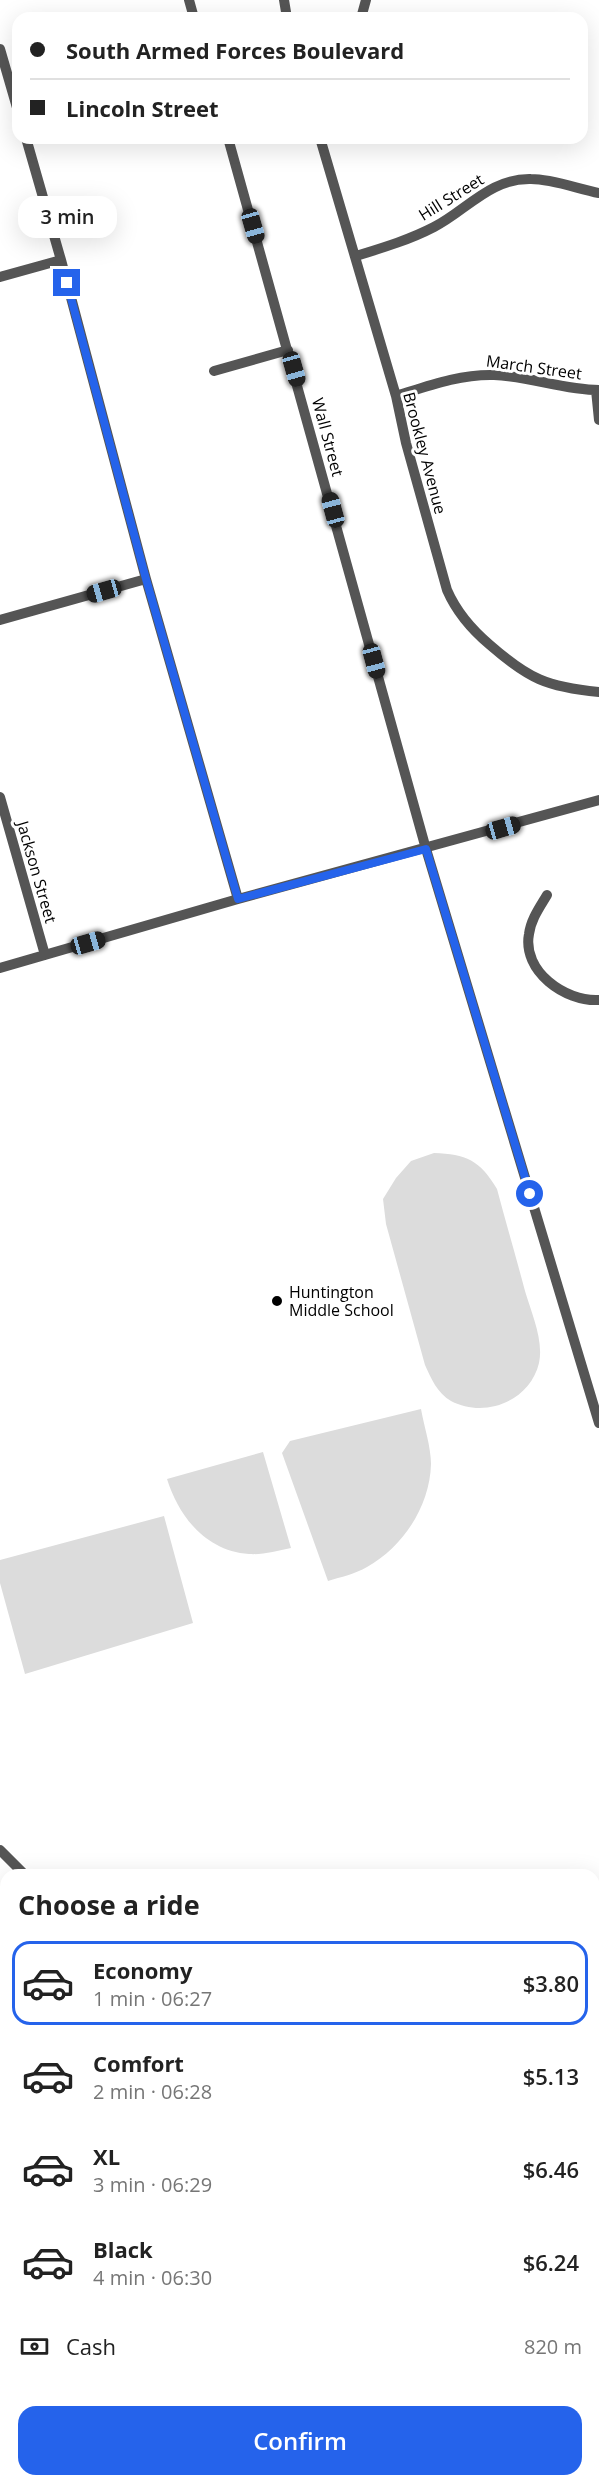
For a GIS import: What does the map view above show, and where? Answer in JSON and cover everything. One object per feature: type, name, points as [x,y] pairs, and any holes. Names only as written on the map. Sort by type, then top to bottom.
[{"type":"street","points":[[0,49],[12,90]]},
{"type":"street","points":[[28,144],[146,579],[238,899]]},
{"type":"street","name":"Wall Street","points":[[230,144],[426,849],[599,1423]]},
{"type":"street","name":"Brookley Avenue","points":[[322,144],[396,396],[406,444],[447,590],[461,615],[480,637],[504,659],[527,675],[554,686],[599,692]]},
{"type":"street","name":"Hill Street","points":[[356,256],[404,241],[435,227],[488,189],[511,180],[533,178],[599,193]]},
{"type":"street","points":[[0,277],[61,260]]},
{"type":"street","points":[[214,371],[288,350]]},
{"type":"street","name":"March Street","points":[[396,396],[450,379],[475,375],[515,377],[576,389],[597,390]]},
{"type":"street","points":[[597,390],[599,420]]},
{"type":"street","points":[[0,620],[146,579]]},
{"type":"street","name":"Jackson Street","points":[[0,797],[45,955]]},
{"type":"street","points":[[0,968],[238,899],[599,800]]},
{"type":"street","points":[[547,895],[533,919],[528,935],[530,953],[537,968],[561,991],[576,998],[599,1000]]},
{"type":"street","points":[[0,1850],[19,1869]]},
{"type":"shaded area","points":[[434,1153],[455,1155],[471,1160],[484,1171],[497,1189],[538,1336],[540,1354],[534,1376],[526,1388],[516,1396],[491,1407],[464,1406],[451,1401],[438,1390],[432,1380],[425,1365],[386,1224],[383,1199],[396,1178],[411,1161]]},
{"type":"shaded area","points":[[421,1409],[431,1464],[426,1495],[420,1510],[403,1537],[380,1559],[358,1572],[328,1581],[282,1453],[290,1441]]},
{"type":"shaded area","points":[[263,1452],[291,1548],[249,1554],[220,1546],[207,1539],[187,1519],[167,1479]]},
{"type":"shaded area","points":[[164,1516],[193,1623],[25,1674],[0,1583],[0,1560]]},
{"type":"place","name":"Huntington Middle School","points":[[277,1301]]},
{"type":"route","points":[[67,283],[146,579],[238,899],[426,849],[530,1194]]}]
